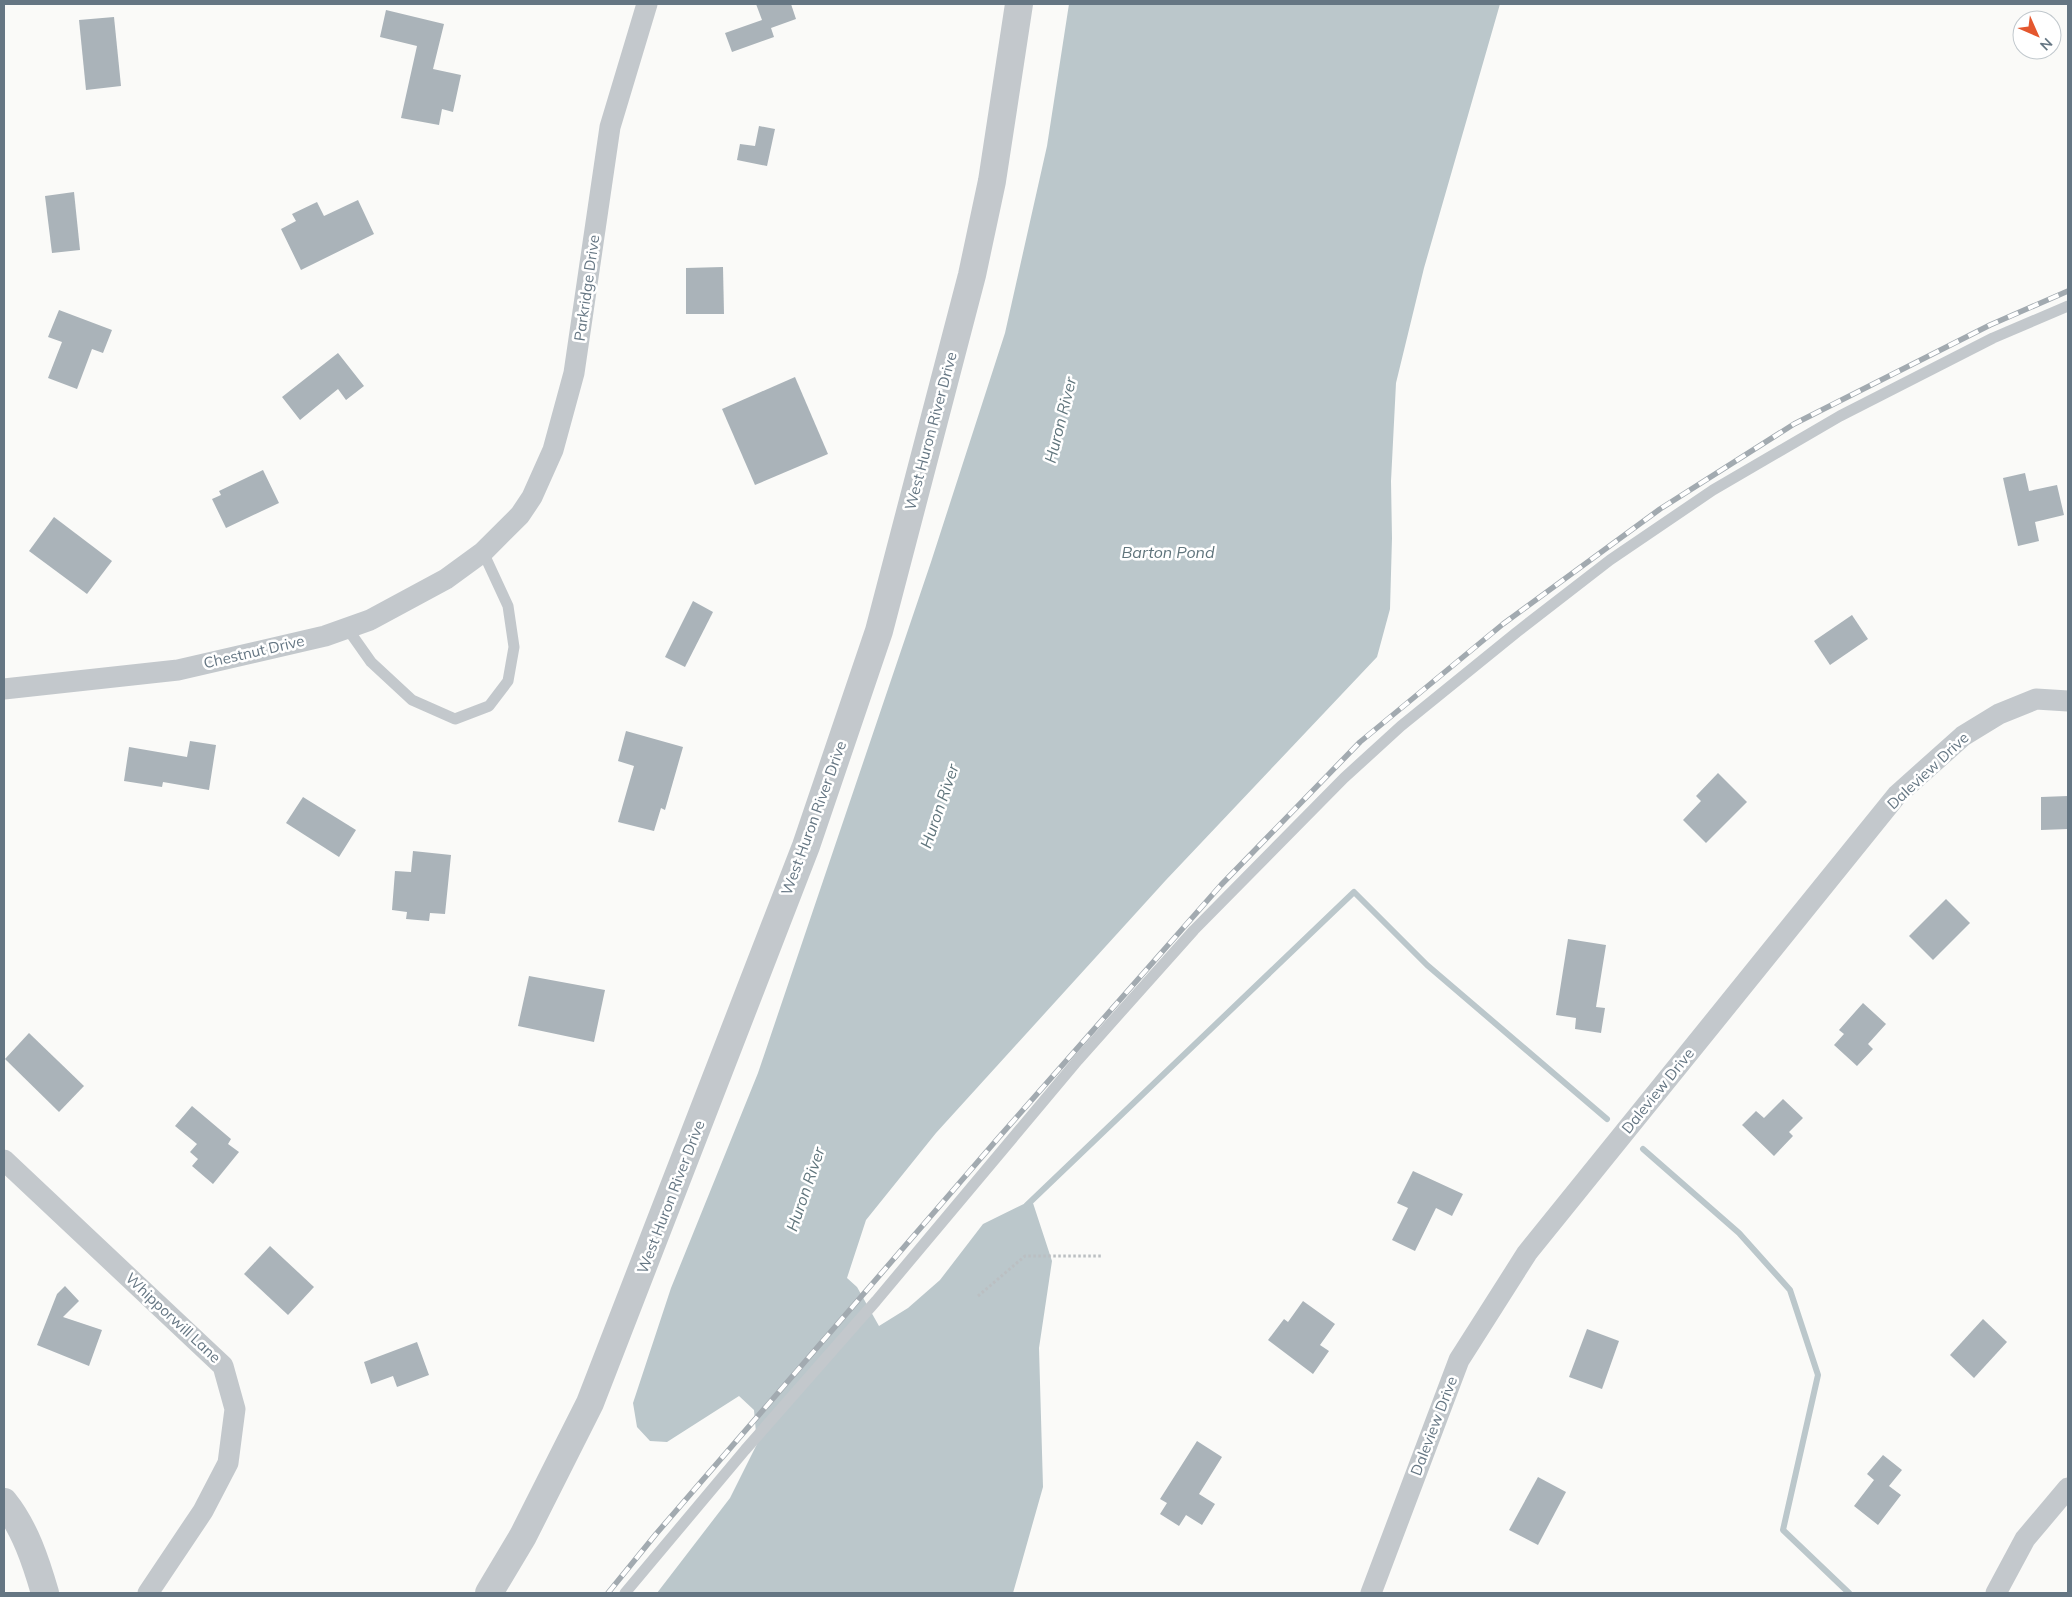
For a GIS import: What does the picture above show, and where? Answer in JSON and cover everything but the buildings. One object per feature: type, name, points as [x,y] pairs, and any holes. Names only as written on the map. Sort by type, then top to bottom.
[{"type":"street","name":"Parkridge Drive","points":[[483,552],[520,515],[532,497],[553,450],[576,366],[610,127],[647,4]]},
{"type":"street","name":"West Huron River Drive","points":[[489,1593],[524,1536],[590,1404],[806,846],[873,650],[972,275],[992,181],[1019,4]]},
{"type":"street","name":"Chestnut Drive","points":[[4,689],[178,670],[307,640],[370,620],[446,579],[483,552]]},
{"type":"street","name":"Daleview Drive","points":[[1371,1593],[1460,1360],[1527,1253],[1898,795],[1963,736],[2000,714],[2036,698],[2068,701]]},
{"type":"street","name":"Whipporwill Lane","points":[[4,1160],[223,1366],[235,1409],[228,1463],[202,1511],[148,1593]]},
{"type":"street","points":[[1996,1593],[2025,1539],[2068,1488]]},
{"type":"street","points":[[4,1502],[34,1555],[45,1593]]},
{"type":"lane","points":[[625,1593],[745,1450],[876,1301],[1078,1060],[1194,930],[1344,778],[1401,726],[1610,560],[1713,490],[1840,416],[1993,338],[2068,306]]},
{"type":"lane","points":[[347,628],[371,662],[412,700],[455,719],[488,706],[508,680],[514,647],[508,606],[483,552]]},
{"type":"path","points":[[978,1296],[1026,1256],[1101,1256]]},
{"type":"water","name":"Barton Pond","points":[[1069,4],[1500,4],[1424,268],[1396,383],[1391,481],[1390,609],[1377,657],[1166,880],[936,1133],[866,1220],[847,1278],[857,1287],[879,1326],[908,1308],[940,1280],[983,1224],[1032,1200],[1052,1261],[1039,1348],[1043,1487],[1013,1593],[657,1593],[730,1498],[757,1444],[754,1410],[739,1396],[667,1442],[650,1441],[637,1427],[633,1403],[671,1288],[758,1073],[931,562],[1005,333],[1047,146]]},
{"type":"waterway","points":[[1027,1205],[1354,892],[1427,965],[1607,1119]]},
{"type":"waterway","points":[[1643,1149],[1739,1233],[1790,1290],[1818,1375],[1783,1530],[1849,1593]]},
{"type":"railway","points":[[608,1593],[656,1534],[1000,1136],[1221,885],[1360,742],[1503,624],[1660,509],[1794,424],[1990,325],[2068,291]]},
{"type":"water label","name":"Huron River","points":[[1060,420]]},
{"type":"water label","name":"Huron River","points":[[939,806]]},
{"type":"water label","name":"Huron River","points":[[805,1189]]}]
